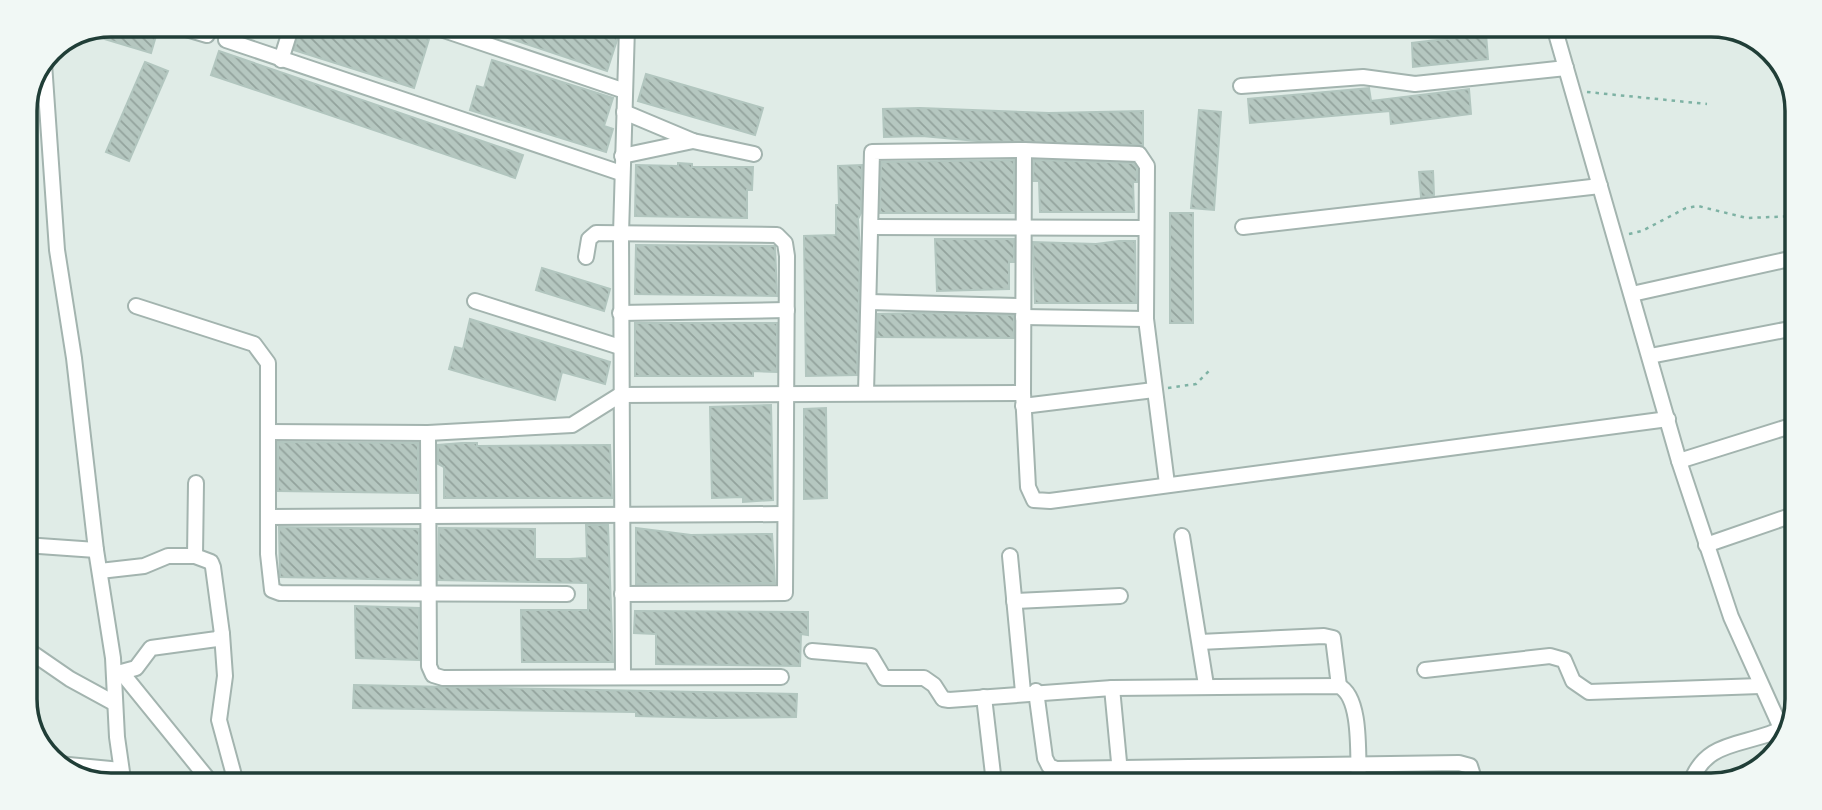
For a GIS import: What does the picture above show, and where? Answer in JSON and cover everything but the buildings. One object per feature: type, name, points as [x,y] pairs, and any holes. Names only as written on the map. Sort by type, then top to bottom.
[{"type":"street","points":[[281,60],[288,37]]},
{"type":"street","points":[[465,37],[625,91]]},
{"type":"street","points":[[623,676],[620,313],[621,173],[627,37]]},
{"type":"street","points":[[1558,37],[1679,461],[1706,545],[1731,617],[1760,686],[1781,723]]},
{"type":"street","points":[[226,40],[621,173]]},
{"type":"street","points":[[1241,86],[1363,77],[1415,85],[1566,68]]},
{"type":"street","points":[[45,76],[57,250],[84,428],[96,550],[118,674],[114,703],[122,773]]},
{"type":"street","points":[[624,112],[693,141],[754,154]]},
{"type":"street","points":[[622,156],[693,141]]},
{"type":"street","points":[[1024,150],[1023,399],[1028,486],[1034,500],[1050,501],[1668,419]]},
{"type":"street","points":[[866,393],[872,152],[1024,150],[1139,154],[1147,166],[1146,319],[1167,484]]},
{"type":"street","points":[[1243,227],[1600,186]]},
{"type":"street","points":[[871,227],[1145,228]]},
{"type":"street","points":[[586,257],[592,234],[777,235],[785,243],[785,593],[622,594]]},
{"type":"street","points":[[1632,294],[1785,260]]},
{"type":"street","points":[[475,301],[620,347]]},
{"type":"street","points":[[869,302],[1146,319]]},
{"type":"street","points":[[136,306],[254,344],[262,351],[268,363],[269,581],[272,590],[567,594]]},
{"type":"street","points":[[620,313],[787,310]]},
{"type":"street","points":[[1650,356],[1785,330]]},
{"type":"street","points":[[268,432],[429,433],[572,425],[620,395],[866,393],[1023,399],[1154,390]]},
{"type":"street","points":[[1679,461],[1785,428]]},
{"type":"street","points":[[429,433],[429,666],[433,675],[443,678],[781,677]]},
{"type":"street","points":[[195,483],[195,556]]},
{"type":"street","points":[[268,517],[785,514]]},
{"type":"street","points":[[1706,545],[1785,518]]},
{"type":"street","points":[[1182,536],[1206,685]]},
{"type":"street","points":[[37,546],[96,550]]},
{"type":"street","points":[[100,571],[144,566],[168,556],[195,556],[211,562],[222,634],[225,677],[219,720],[233,773]]},
{"type":"street","points":[[1010,556],[1014,601],[1029,692],[1045,758],[1049,766],[1087,773]]},
{"type":"street","points":[[1014,601],[1120,596]]},
{"type":"street","points":[[118,674],[136,668],[151,648],[217,639],[222,634]]},
{"type":"street","points":[[1200,642],[1324,636],[1333,638],[1339,686]]},
{"type":"street","points":[[812,651],[872,656],[884,678],[924,678],[934,685],[943,699],[1112,688],[1206,685],[1339,686],[1346,689],[1355,715],[1358,773]]},
{"type":"street","points":[[37,656],[70,679],[114,703]]},
{"type":"street","points":[[1425,670],[1550,656],[1564,660],[1573,681],[1589,692],[1760,686]]},
{"type":"street","points":[[118,674],[203,773]]},
{"type":"street","points":[[1112,688],[1121,773]]},
{"type":"street","points":[[984,697],[993,773]]},
{"type":"street","points":[[1695,773],[1706,756],[1720,747],[1777,733]]},
{"type":"street","points":[[1185,773],[1459,763],[1469,766],[1472,773]]},
{"type":"street","points":[[81,768],[116,773]]},
{"type":"path","points":[[1573,91],[1707,104]]},
{"type":"path","points":[[1616,238],[1642,231],[1686,208],[1698,206],[1747,218],[1785,216]]},
{"type":"path","points":[[1154,390],[1196,384],[1211,369]]}]
